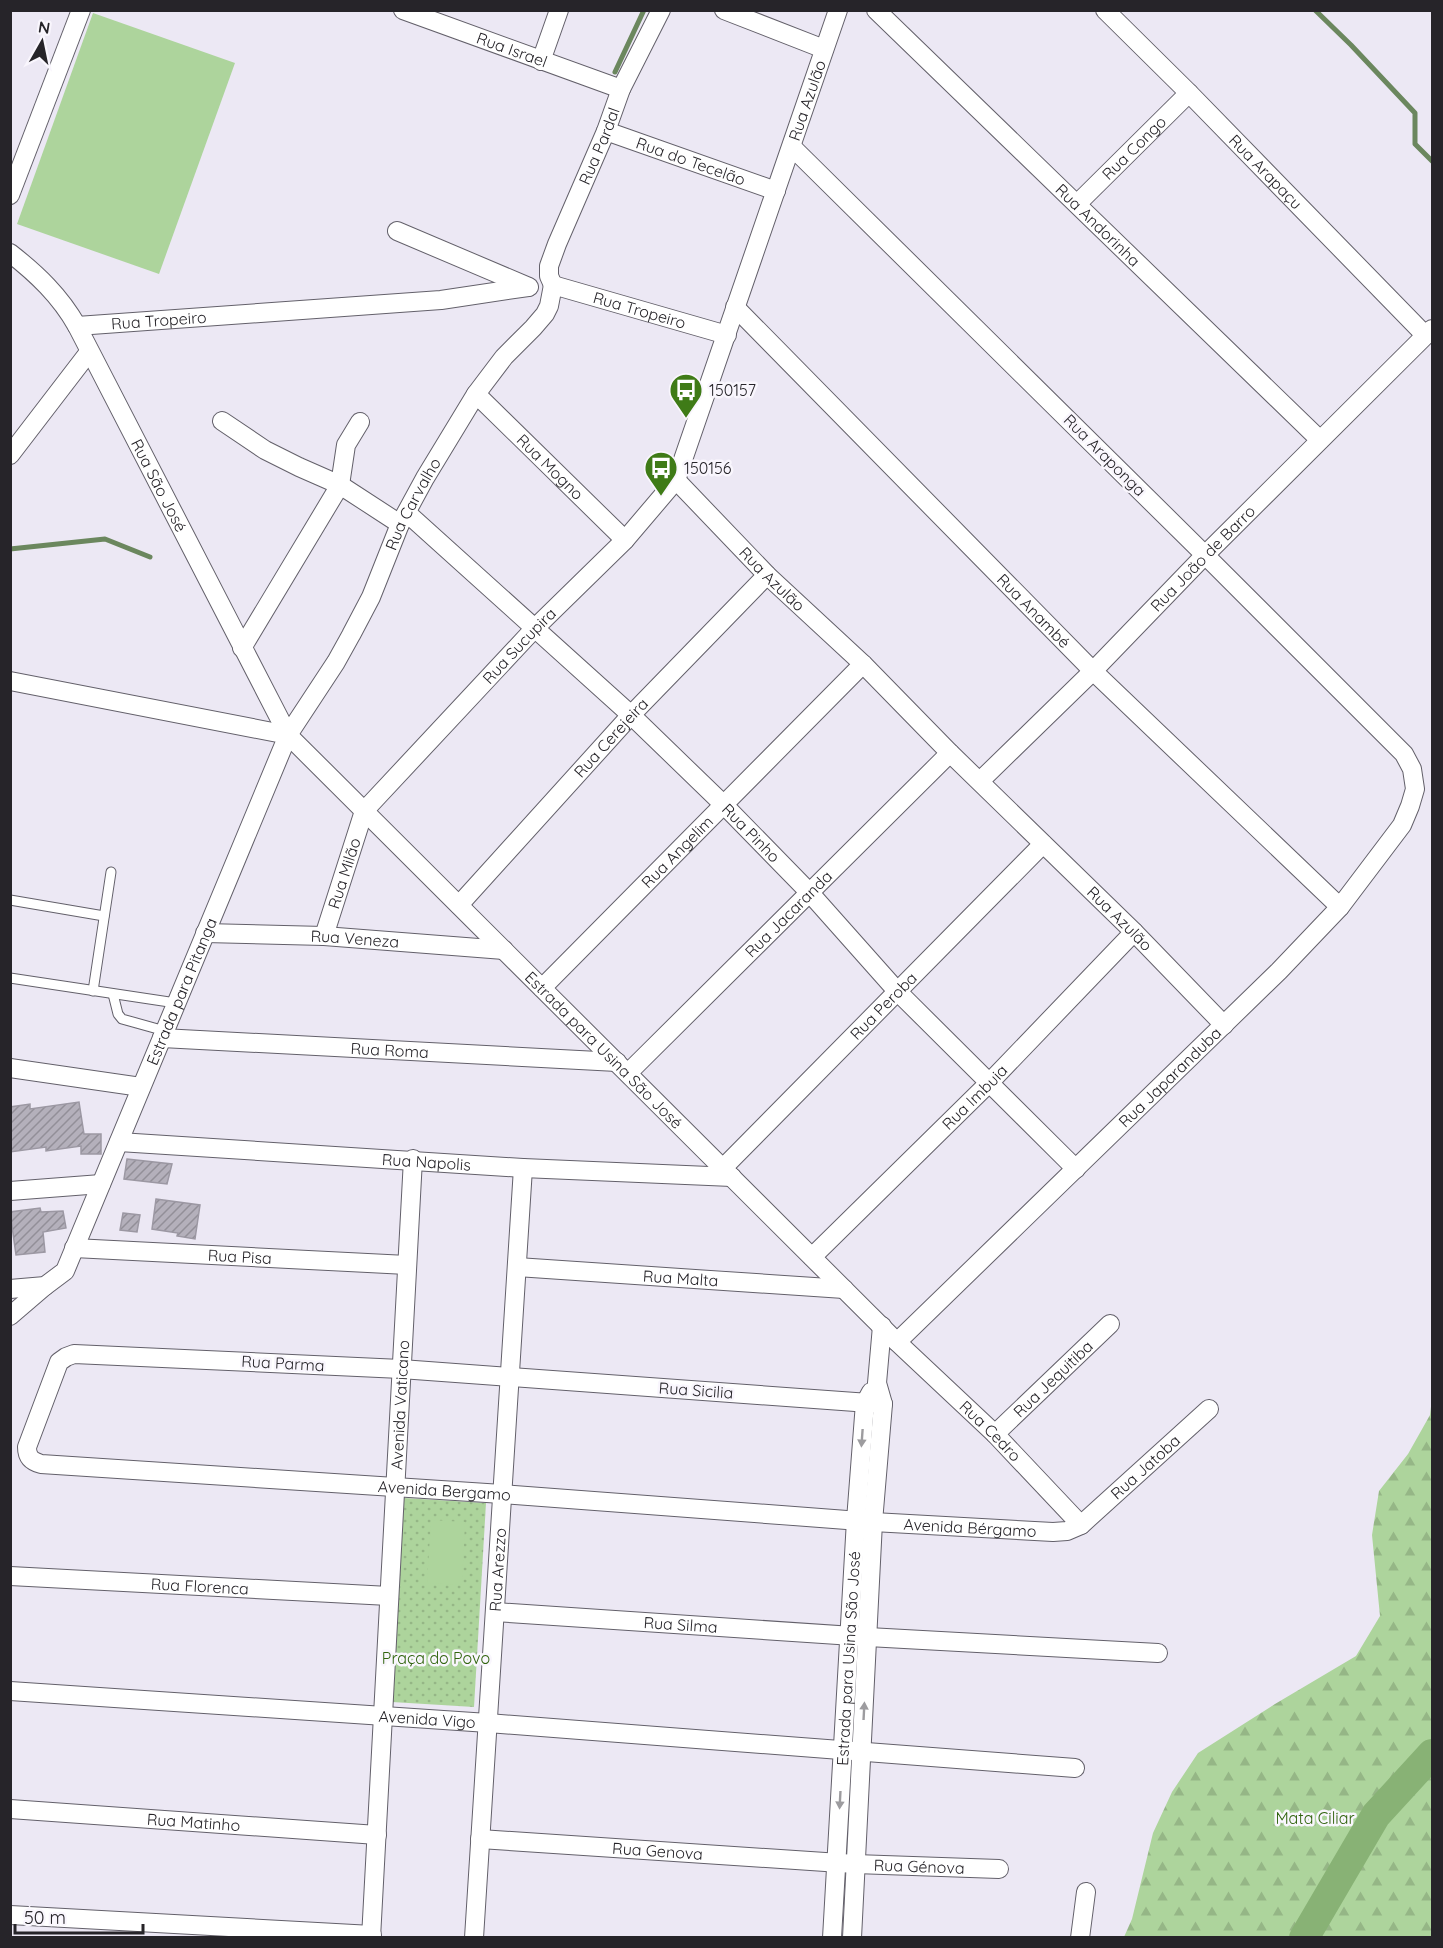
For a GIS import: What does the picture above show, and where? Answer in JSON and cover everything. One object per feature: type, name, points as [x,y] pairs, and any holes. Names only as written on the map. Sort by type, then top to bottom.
[{"type":"street","points":[[10,195],[81,10]]},
{"type":"street","name":"Rua Israel","points":[[403,10],[541,62],[621,89]]},
{"type":"street","points":[[541,62],[559,10]]},
{"type":"street","name":"Rua Pardal","points":[[551,281],[549,266],[557,244],[606,131],[621,89],[661,10]]},
{"type":"street","points":[[724,10],[824,49]]},
{"type":"street","name":"Rua Azulão","points":[[838,10],[676,480],[767,575],[863,664],[950,753],[1134,932],[1224,1025]]},
{"type":"street","name":"Rua Andorinha","points":[[876,10],[1320,440]]},
{"type":"street","name":"Rua Arapaçu","points":[[1106,10],[1429,332]]},
{"type":"street","name":"Rua Congo","points":[[1077,204],[1189,93]]},
{"type":"street","name":"Rua do Tecelão","points":[[606,131],[776,191]]},
{"type":"street","name":"Rua Araponga","points":[[792,147],[1404,754],[1412,769]]},
{"type":"street","points":[[397,231],[444,249],[528,287],[551,281]]},
{"type":"street","name":"Rua São José","points":[[10,253],[51,288],[77,326],[288,735]]},
{"type":"street","name":"Rua Tropeiro","points":[[551,281],[727,336]]},
{"type":"street","name":"Rua Carvalho","points":[[288,735],[351,635],[371,597],[404,519],[425,478],[476,394],[504,357],[545,314],[549,306],[551,281]]},
{"type":"street","name":"Rua Tropeiro","points":[[77,326],[441,300],[528,287]]},
{"type":"street","name":"Rua Anambé","points":[[735,307],[1093,671],[1340,907]]},
{"type":"street","name":"Rua João de Barro","points":[[980,781],[1093,671],[1205,555],[1429,332]]},
{"type":"street","points":[[10,455],[89,352]]},
{"type":"street","name":"Rua Mogno","points":[[476,394],[625,540]]},
{"type":"street","name":"Rua Pinho","points":[[222,421],[265,450],[340,484],[404,519],[534,629],[631,715],[724,805],[809,892],[897,991],[1076,1169]]},
{"type":"street","points":[[242,648],[340,484],[346,445],[360,422]]},
{"type":"street","name":"Rua Sucupira","points":[[364,811],[534,629],[625,540],[676,480]]},
{"type":"street","name":"Rua Cerejeira","points":[[459,905],[631,715],[767,575]]},
{"type":"street","name":"Rua Angelim","points":[[542,988],[863,664]]},
{"type":"street","points":[[10,681],[288,735]]},
{"type":"street","name":"Estrada para Usina São José","points":[[288,735],[882,1326],[865,1521],[859,1637],[862,1752],[852,1938]]},
{"type":"street","name":"Estrada para Pitanga","points":[[10,1316],[65,1271],[288,735]]},
{"type":"street","name":"Rua Jacaranda","points":[[622,1068],[809,892],[950,753]]},
{"type":"street","name":"Rua Japaranduba","points":[[897,1342],[1279,971],[1340,907],[1402,825],[1415,789],[1412,769]]},
{"type":"street","name":"Rua Milão","points":[[324,936],[364,811]]},
{"type":"street","name":"Rua Peroba","points":[[727,1172],[897,991],[1043,844]]},
{"type":"street","name":"Rua Imbuia","points":[[812,1257],[990,1082],[1134,932]]},
{"type":"street","name":"Rua Veneza","points":[[205,933],[324,936],[504,950]]},
{"type":"street","name":"Rua Roma","points":[[163,1034],[622,1068]]},
{"type":"street","points":[[10,1068],[141,1087]]},
{"type":"street","points":[[10,1079],[55,1075]]},
{"type":"street","name":"Rua Napolis","points":[[118,1142],[413,1159],[523,1168],[727,1172]]},
{"type":"street","name":"Avenida Vaticano","points":[[371,1936],[413,1159]]},
{"type":"street","name":"Rua Arezzo","points":[[474,1938],[523,1168]]},
{"type":"street","points":[[10,1191],[101,1184]]},
{"type":"street","name":"Rua Pisa","points":[[74,1248],[407,1265]]},
{"type":"street","name":"Rua Malta","points":[[517,1267],[844,1288]]},
{"type":"street","points":[[10,1289],[45,1286]]},
{"type":"street","name":"Rua Jequitiba","points":[[995,1434],[1110,1324]]},
{"type":"street","points":[[882,1326],[897,1342]]},
{"type":"street","name":"Rua Cedro","points":[[897,1342],[995,1434],[1081,1525]]},
{"type":"street","name":"Rua Parma","points":[[32,1461],[27,1455],[27,1447],[59,1362],[66,1357],[83,1354],[510,1376]]},
{"type":"street","name":"Rua Sicilia","points":[[510,1376],[874,1403]]},
{"type":"street","name":"Rua Jatoba","points":[[1081,1525],[1209,1409]]},
{"type":"street","name":"Avenida Bergamo","points":[[32,1461],[41,1464],[502,1494],[865,1521]]},
{"type":"street","name":"Avenida Bérgamo","points":[[865,1521],[1053,1532],[1067,1531],[1081,1525]]},
{"type":"street","name":"Rua Florenca","points":[[10,1576],[389,1596]]},
{"type":"street","name":"Rua Silma","points":[[495,1612],[859,1637],[1158,1653]]},
{"type":"street","name":"Estrada para Usina São José","points":[[832,1938],[843,1751],[859,1637]]},
{"type":"street","name":"Avenida Vigo","points":[[10,1691],[488,1723],[1075,1768]]},
{"type":"street","name":"Rua Matinho","points":[[10,1809],[377,1835]]},
{"type":"street","name":"Rua Genova","points":[[480,1839],[837,1863]]},
{"type":"street","name":"Rua Génova","points":[[837,1863],[999,1869]]},
{"type":"street","points":[[1080,1938],[1086,1892]]},
{"type":"street","points":[[10,1915],[371,1936]]},
{"type":"lane","points":[[93,991],[111,872]]},
{"type":"lane","points":[[10,900],[104,916]]},
{"type":"lane","points":[[10,978],[176,1003]]},
{"type":"lane","points":[[112,994],[118,1014],[122,1019],[163,1034]]},
{"type":"green space","points":[[93,13],[235,63],[159,274],[17,224]]},
{"type":"green space","name":"Mata Ciliar","points":[[1432,1398],[1432,1937],[1124,1937],[1132,1919],[1153,1833],[1172,1792],[1198,1753],[1356,1656],[1380,1616],[1372,1535],[1379,1491],[1408,1454],[1430,1415]]},
{"type":"green space","name":"Praça do Povo","points":[[404,1498],[486,1503],[474,1707],[392,1702]]},
{"type":"green space","points":[[431,1520],[465,1522],[462,1585],[427,1583]]},
{"type":"building","points":[[79,1102],[84,1134],[101,1134],[101,1154],[81,1154],[81,1146],[46,1151],[46,1147],[10,1152],[10,1107],[30,1104],[30,1109]]},
{"type":"building","points":[[127,1159],[172,1164],[167,1184],[124,1179]]},
{"type":"building","points":[[156,1199],[200,1205],[195,1239],[177,1236],[178,1233],[152,1229]]},
{"type":"building","points":[[40,1208],[41,1212],[63,1211],[66,1228],[43,1232],[45,1252],[16,1255],[10,1212]]},
{"type":"building","points":[[123,1213],[140,1215],[137,1232],[120,1230]]},
{"type":"waterway","points":[[615,72],[644,10]]},
{"type":"waterway","points":[[1315,10],[1415,113],[1415,144],[1432,161]]},
{"type":"waterway","points":[[10,549],[105,539],[150,557]]},
{"type":"waterway","points":[[1304,1938],[1376,1815],[1432,1754]]},
{"type":"place","name":"150157","points":[[686,419]]},
{"type":"place","name":"150156","points":[[661,497]]}]
